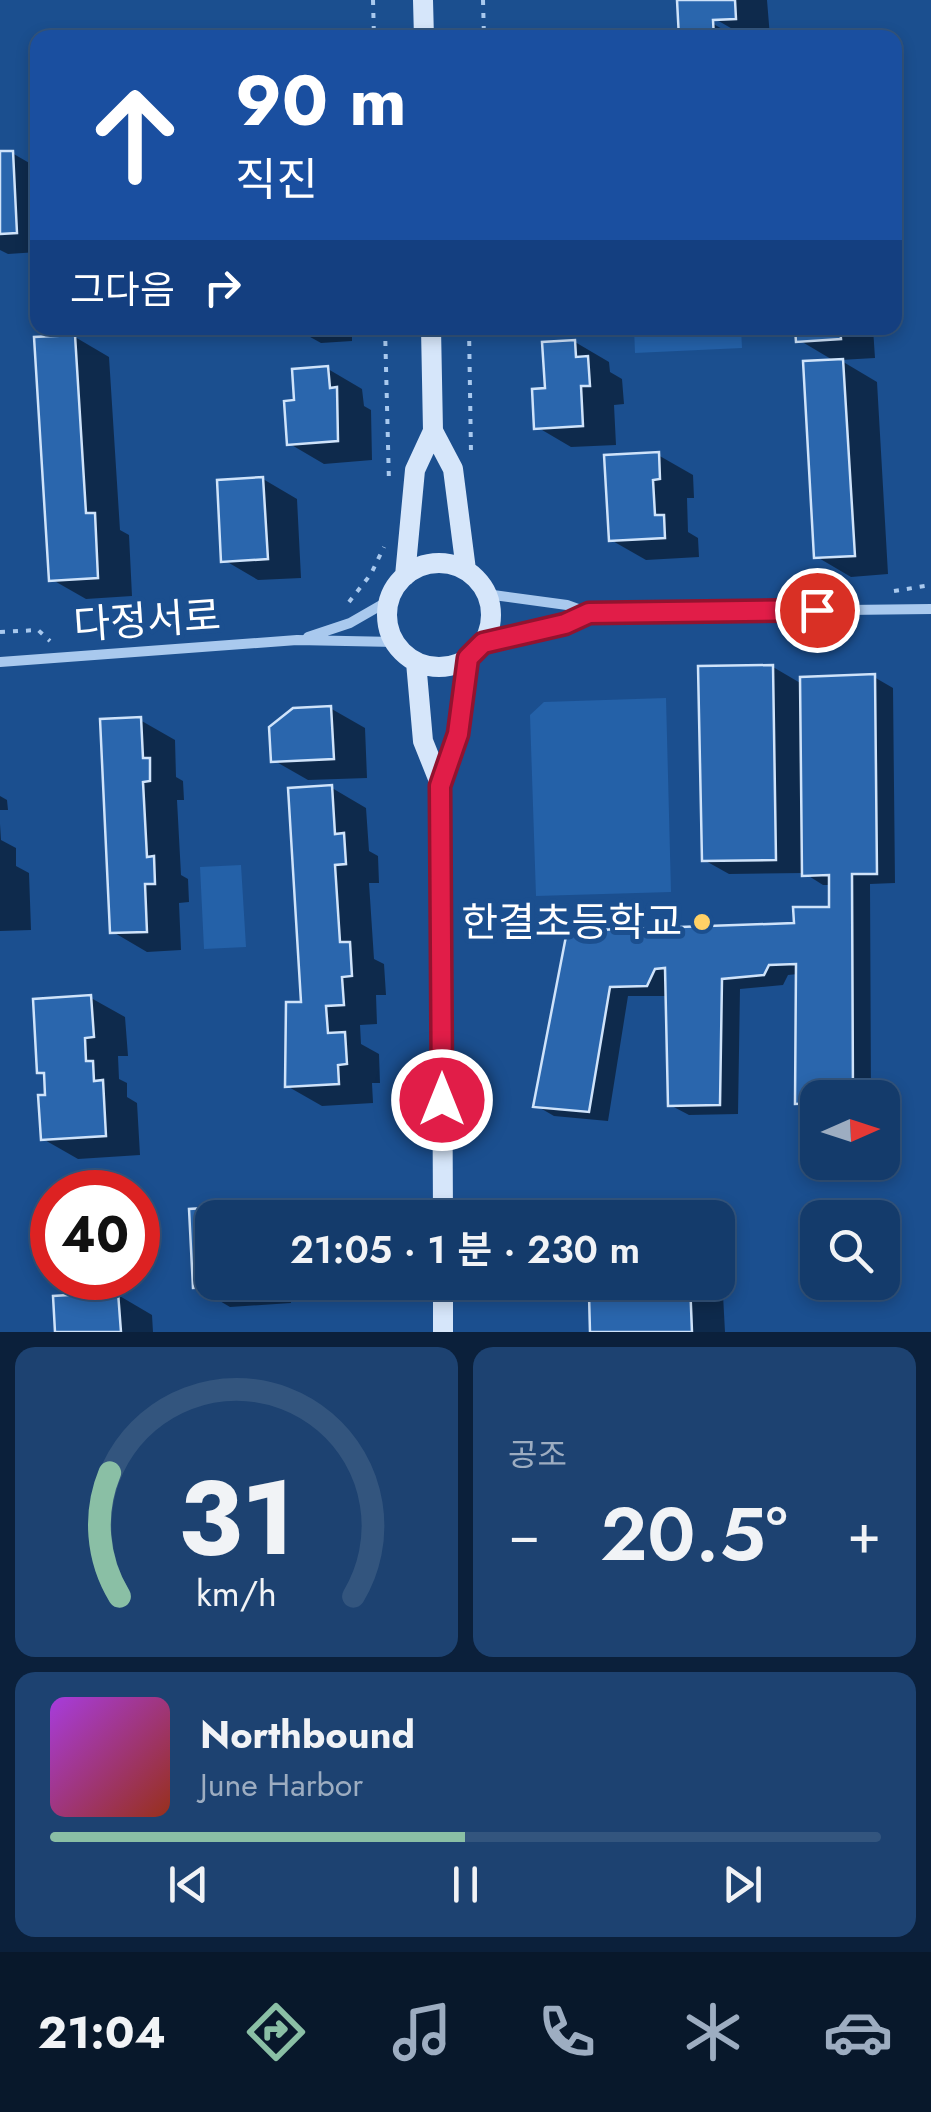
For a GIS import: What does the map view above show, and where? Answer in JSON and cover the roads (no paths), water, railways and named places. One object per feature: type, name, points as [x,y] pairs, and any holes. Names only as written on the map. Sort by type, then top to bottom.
[{"type":"street","points":[[423,0],[424,30]]},
{"type":"street","points":[[430,335],[433,431],[453,469],[466,570],[486,594],[491,610],[475,651],[458,734],[440,786],[443,1200]]},
{"type":"street","points":[[433,431],[415,470],[405,576],[390,600],[387,614],[395,642],[416,662],[434,667],[589,613]]},
{"type":"street","points":[[405,576],[434,563],[466,570]]},
{"type":"street","points":[[486,594],[567,605],[589,613],[931,609]]},
{"type":"street","points":[[298,640],[350,623],[390,600]]},
{"type":"street","points":[[298,640],[395,642]]},
{"type":"street","name":"다정서로","points":[[0,662],[298,640]]},
{"type":"street","points":[[416,662],[423,740],[440,786]]},
{"type":"street","points":[[443,1300],[444,1332]]},
{"type":"place","name":"한결초등학교","points":[[702,922]]}]
